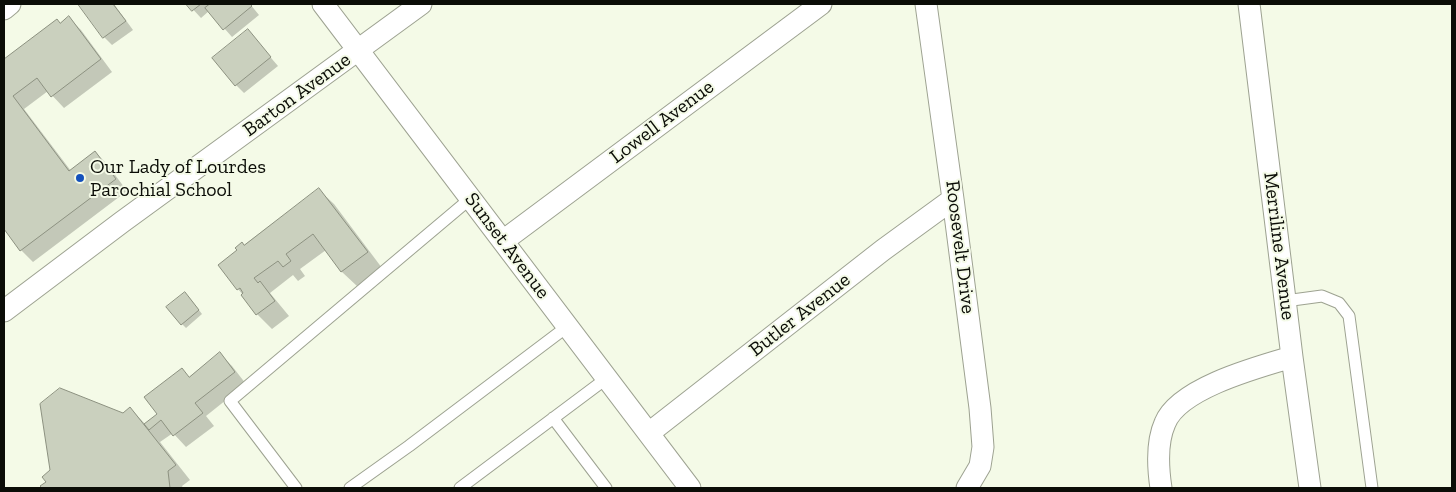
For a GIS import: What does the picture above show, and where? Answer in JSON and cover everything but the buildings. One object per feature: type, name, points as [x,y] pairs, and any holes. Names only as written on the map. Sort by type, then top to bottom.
[{"type":"street","points":[[4,9],[10,4]]},
{"type":"street","name":"Sunset Avenue","points":[[323,4],[690,488]]},
{"type":"street","name":"Barton Avenue","points":[[4,311],[421,4]]},
{"type":"street","name":"Lowell Avenue","points":[[504,241],[821,4]]},
{"type":"street","name":"Roosevelt Drive","points":[[926,4],[954,199],[980,408],[982,446],[980,466],[967,488]]},
{"type":"street","name":"Merriline Avenue","points":[[1249,4],[1310,488]]},
{"type":"street","name":"Butler Avenue","points":[[649,433],[883,250],[954,199]]},
{"type":"street","points":[[1161,488],[1159,441],[1165,422],[1173,410],[1197,392],[1252,368],[1292,357]]},
{"type":"lane","points":[[296,488],[230,401],[470,198]]},
{"type":"lane","points":[[1285,301],[1322,296],[1339,303],[1349,316],[1372,488]]},
{"type":"lane","points":[[350,488],[568,326]]},
{"type":"lane","points":[[460,488],[607,378]]},
{"type":"lane","points":[[553,418],[606,488]]},
{"type":"place","name":"Our Lady of Lourdes Parochial School","points":[[80,178]]}]
